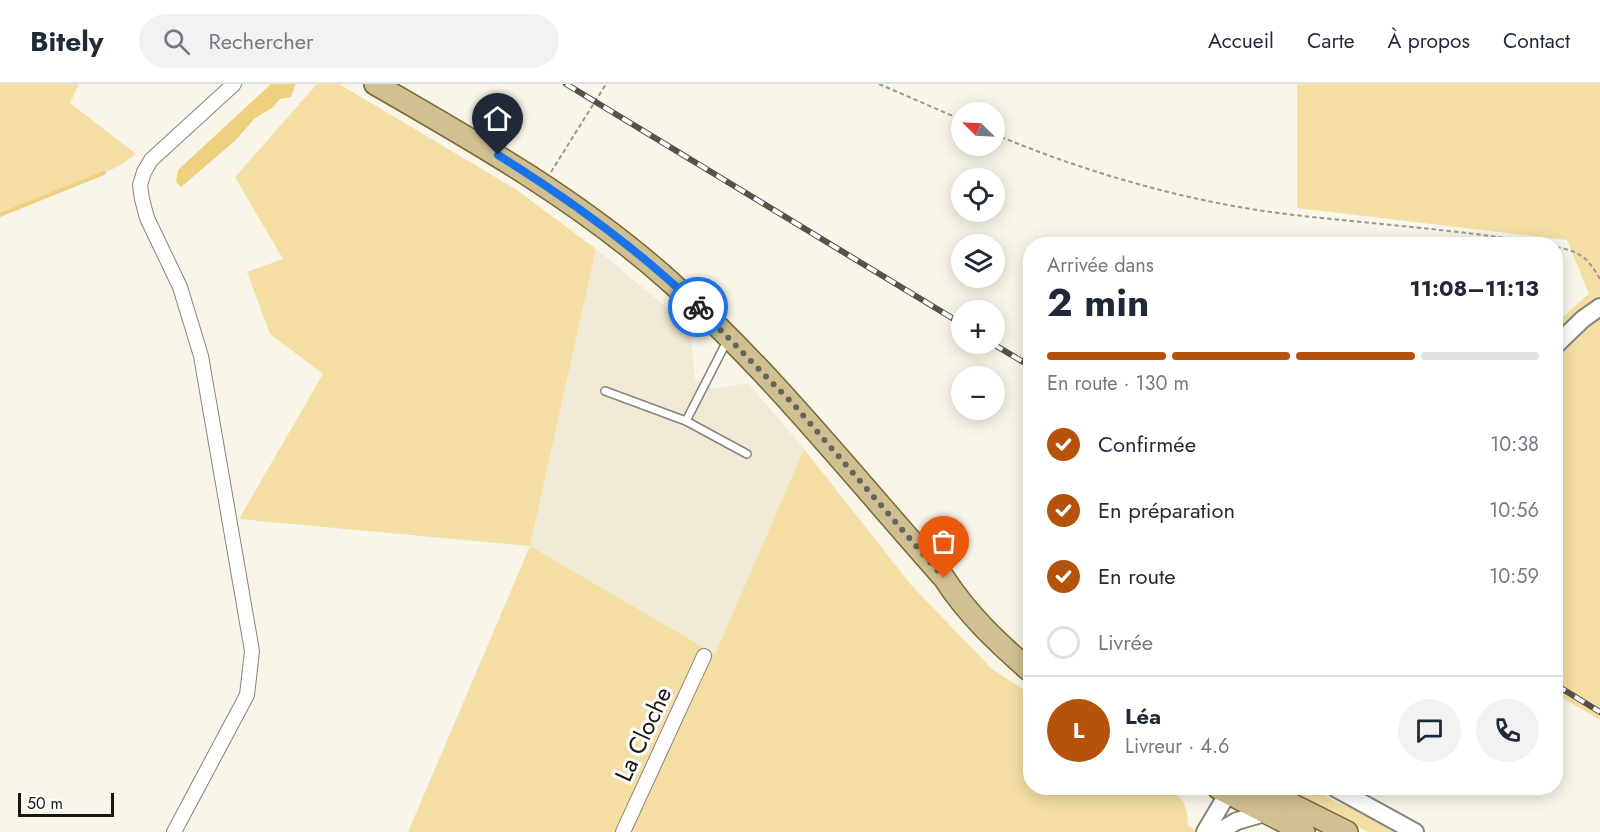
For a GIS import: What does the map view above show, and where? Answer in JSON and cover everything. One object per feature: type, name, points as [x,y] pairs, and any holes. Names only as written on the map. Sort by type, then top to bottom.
[{"type":"main road","points":[[375,84],[482,145],[543,184],[639,255],[694,303],[795,406],[944,578],[961,604],[1023,665]]},
{"type":"main road","points":[[944,578],[968,596],[1023,646]]},
{"type":"main road","points":[[1240,795],[1265,813],[1304,832]]},
{"type":"main road","points":[[1272,795],[1347,832]]},
{"type":"street","points":[[174,832],[246,695],[252,651],[201,357],[180,287],[147,218],[140,185],[151,160],[234,84]]},
{"type":"street","points":[[1563,338],[1582,319],[1600,307]]},
{"type":"street","name":"La Cloche","points":[[623,832],[704,656]]},
{"type":"street","points":[[1205,832],[1228,795]]},
{"type":"street","points":[[1246,795],[1335,832]]},
{"type":"street","points":[[1348,795],[1415,832]]},
{"type":"street","points":[[1218,832],[1237,820],[1265,813]]},
{"type":"lane","points":[[686,421],[729,337]]},
{"type":"lane","points":[[605,390],[686,421],[747,454]]},
{"type":"path","points":[[543,184],[606,84]]},
{"type":"path","points":[[879,84],[951,115]]},
{"type":"path","points":[[1005,138],[1066,163],[1118,179],[1234,206],[1494,237]]},
{"type":"path","points":[[1563,249],[1588,260],[1600,279]]},
{"type":"shaded area","points":[[0,84],[79,84],[70,103],[136,154],[104,173],[0,215]]},
{"type":"shaded area","points":[[271,84],[296,84],[291,97],[280,99],[272,108],[255,118],[236,140],[181,187],[176,182],[178,170]]},
{"type":"shaded area","points":[[317,84],[339,84],[517,190],[596,249],[530,546],[239,519],[323,374],[270,334],[247,272],[283,259],[235,177]]},
{"type":"shaded area","points":[[1297,84],[1600,84],[1600,720],[1563,698],[1563,317],[1589,294],[1567,240],[1563,240],[1563,237],[1542,237],[1297,208]]},
{"type":"shaded area","points":[[596,249],[690,327],[695,379],[714,389],[748,383],[804,449],[715,654],[530,546]]},
{"type":"shaded area","points":[[804,449],[912,586],[992,669],[1023,689],[1023,795],[1177,795],[1187,812],[1188,825],[1197,832],[408,832],[530,546],[715,654]]},
{"type":"shaded area","points":[[1295,795],[1325,795],[1400,832],[1368,832]]},
{"type":"waterway","points":[[0,215],[104,173]]},
{"type":"railway","points":[[566,84],[951,317]]},
{"type":"railway","points":[[1005,351],[1023,362]]},
{"type":"railway","points":[[1563,689],[1600,712]]},
{"type":"way so far","points":[[698,307],[776,384],[944,578]]},
{"type":"route","points":[[498,155],[600,225],[664,276],[698,307]]}]
